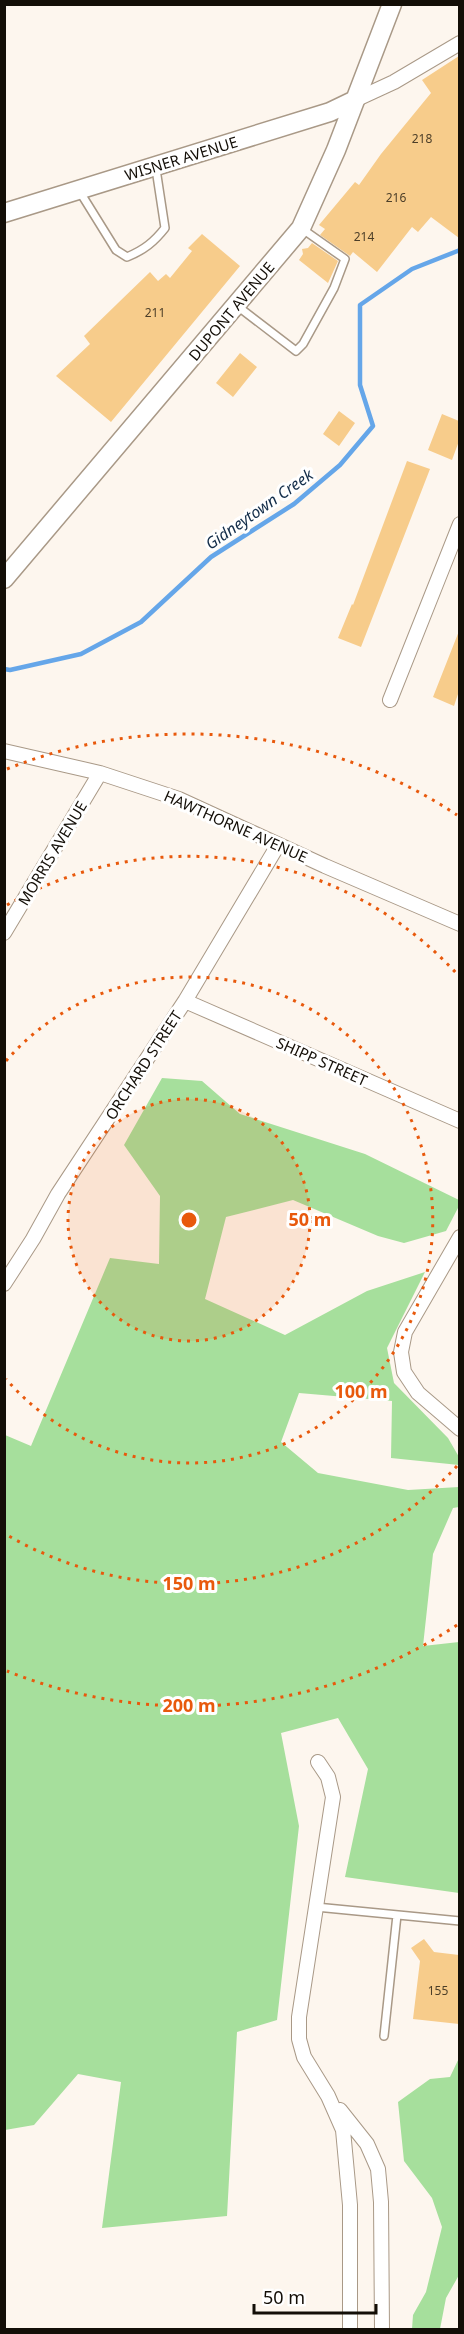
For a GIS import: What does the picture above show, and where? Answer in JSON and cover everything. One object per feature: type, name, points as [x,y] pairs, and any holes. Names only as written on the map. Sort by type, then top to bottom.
[{"type":"street","name":"DUPONT AVENUE","points":[[4,579],[301,228],[336,150],[392,4]]},
{"type":"street","points":[[355,100],[394,82],[459,43]]},
{"type":"street","name":"WISNER AVENUE","points":[[4,213],[330,112],[355,100]]},
{"type":"street","points":[[390,700],[459,524]]},
{"type":"street","name":"HAWTHORNE AVENUE","points":[[4,751],[100,773],[179,799],[459,924]]},
{"type":"street","name":"MORRIS AVENUE","points":[[4,933],[100,773]]},
{"type":"street","name":"ORCHARD STREET","points":[[4,1284],[58,1194],[185,1001],[278,845]]},
{"type":"street","name":"SHIPP STREET","points":[[185,1001],[459,1121]]},
{"type":"street","points":[[459,1238],[405,1332],[401,1352],[404,1372],[417,1393],[459,1429]]},
{"type":"street","points":[[318,1762],[328,1777],[333,1797],[298,2017],[299,2040],[304,2056],[328,2096],[343,2130],[348,2166],[350,2330]]},
{"type":"street","points":[[328,2096],[367,2144],[378,2169],[381,2202],[382,2330]]},
{"type":"lane","points":[[79,190],[116,250],[127,257],[142,251],[165,228],[155,166]]},
{"type":"lane","points":[[236,305],[296,351],[303,344],[345,260],[301,228]]},
{"type":"lane","points":[[316,1907],[459,1921]]},
{"type":"lane","points":[[384,2036],[397,1915]]},
{"type":"green space","points":[[162,1078],[202,1081],[240,1114],[365,1154],[459,1200],[459,1206],[446,1231],[404,1243],[378,1236],[293,1200],[226,1217],[205,1299],[285,1335],[367,1291],[425,1272],[387,1348],[394,1383],[448,1438],[459,1457],[459,1465],[391,1458],[392,1401],[299,1393],[281,1442],[318,1473],[408,1490],[459,1487],[459,1507],[453,1508],[433,1554],[423,1646],[459,1642],[459,1893],[345,1877],[368,1769],[338,1718],[281,1733],[299,1826],[277,2020],[237,2032],[227,2216],[102,2228],[121,2082],[78,2074],[34,2125],[5,2130],[5,1435],[31,1446],[110,1258],[159,1264],[160,1196],[124,1145]]},
{"type":"green space","points":[[459,2058],[459,2275],[446,2298],[440,2329],[412,2329],[413,2315],[426,2292],[442,2227],[432,2198],[404,2161],[398,2102],[430,2079],[450,2077]]},
{"type":"building","points":[[459,56],[459,238],[431,217],[418,232],[412,227],[377,272],[353,252],[350,256],[320,235],[325,229],[319,225],[355,182],[359,185],[431,93],[422,80]]},
{"type":"building","points":[[202,234],[240,266],[111,422],[56,376],[90,344],[84,336],[150,272],[158,281],[166,274],[170,278],[192,251],[188,248]]},
{"type":"building","points":[[312,243],[338,261],[328,283],[299,260],[303,254],[302,249],[308,248]]},
{"type":"building","points":[[240,353],[257,367],[233,397],[216,383]]},
{"type":"building","points":[[339,411],[355,423],[339,446],[323,434]]},
{"type":"building","points":[[442,414],[459,421],[459,441],[452,460],[428,450]]},
{"type":"building","points":[[407,461],[430,469],[361,647],[338,638],[353,605]]},
{"type":"building","points":[[459,631],[459,691],[454,706],[433,697]]},
{"type":"building","points":[[424,1939],[434,1952],[459,1955],[459,2024],[413,2019],[420,1961],[411,1948]]},
{"type":"waterway","name":"Gidneytown Creek","points":[[4,669],[10,670],[81,654],[141,622],[211,557],[294,504],[340,465],[373,426],[360,385],[360,305],[412,269],[460,250]]}]
